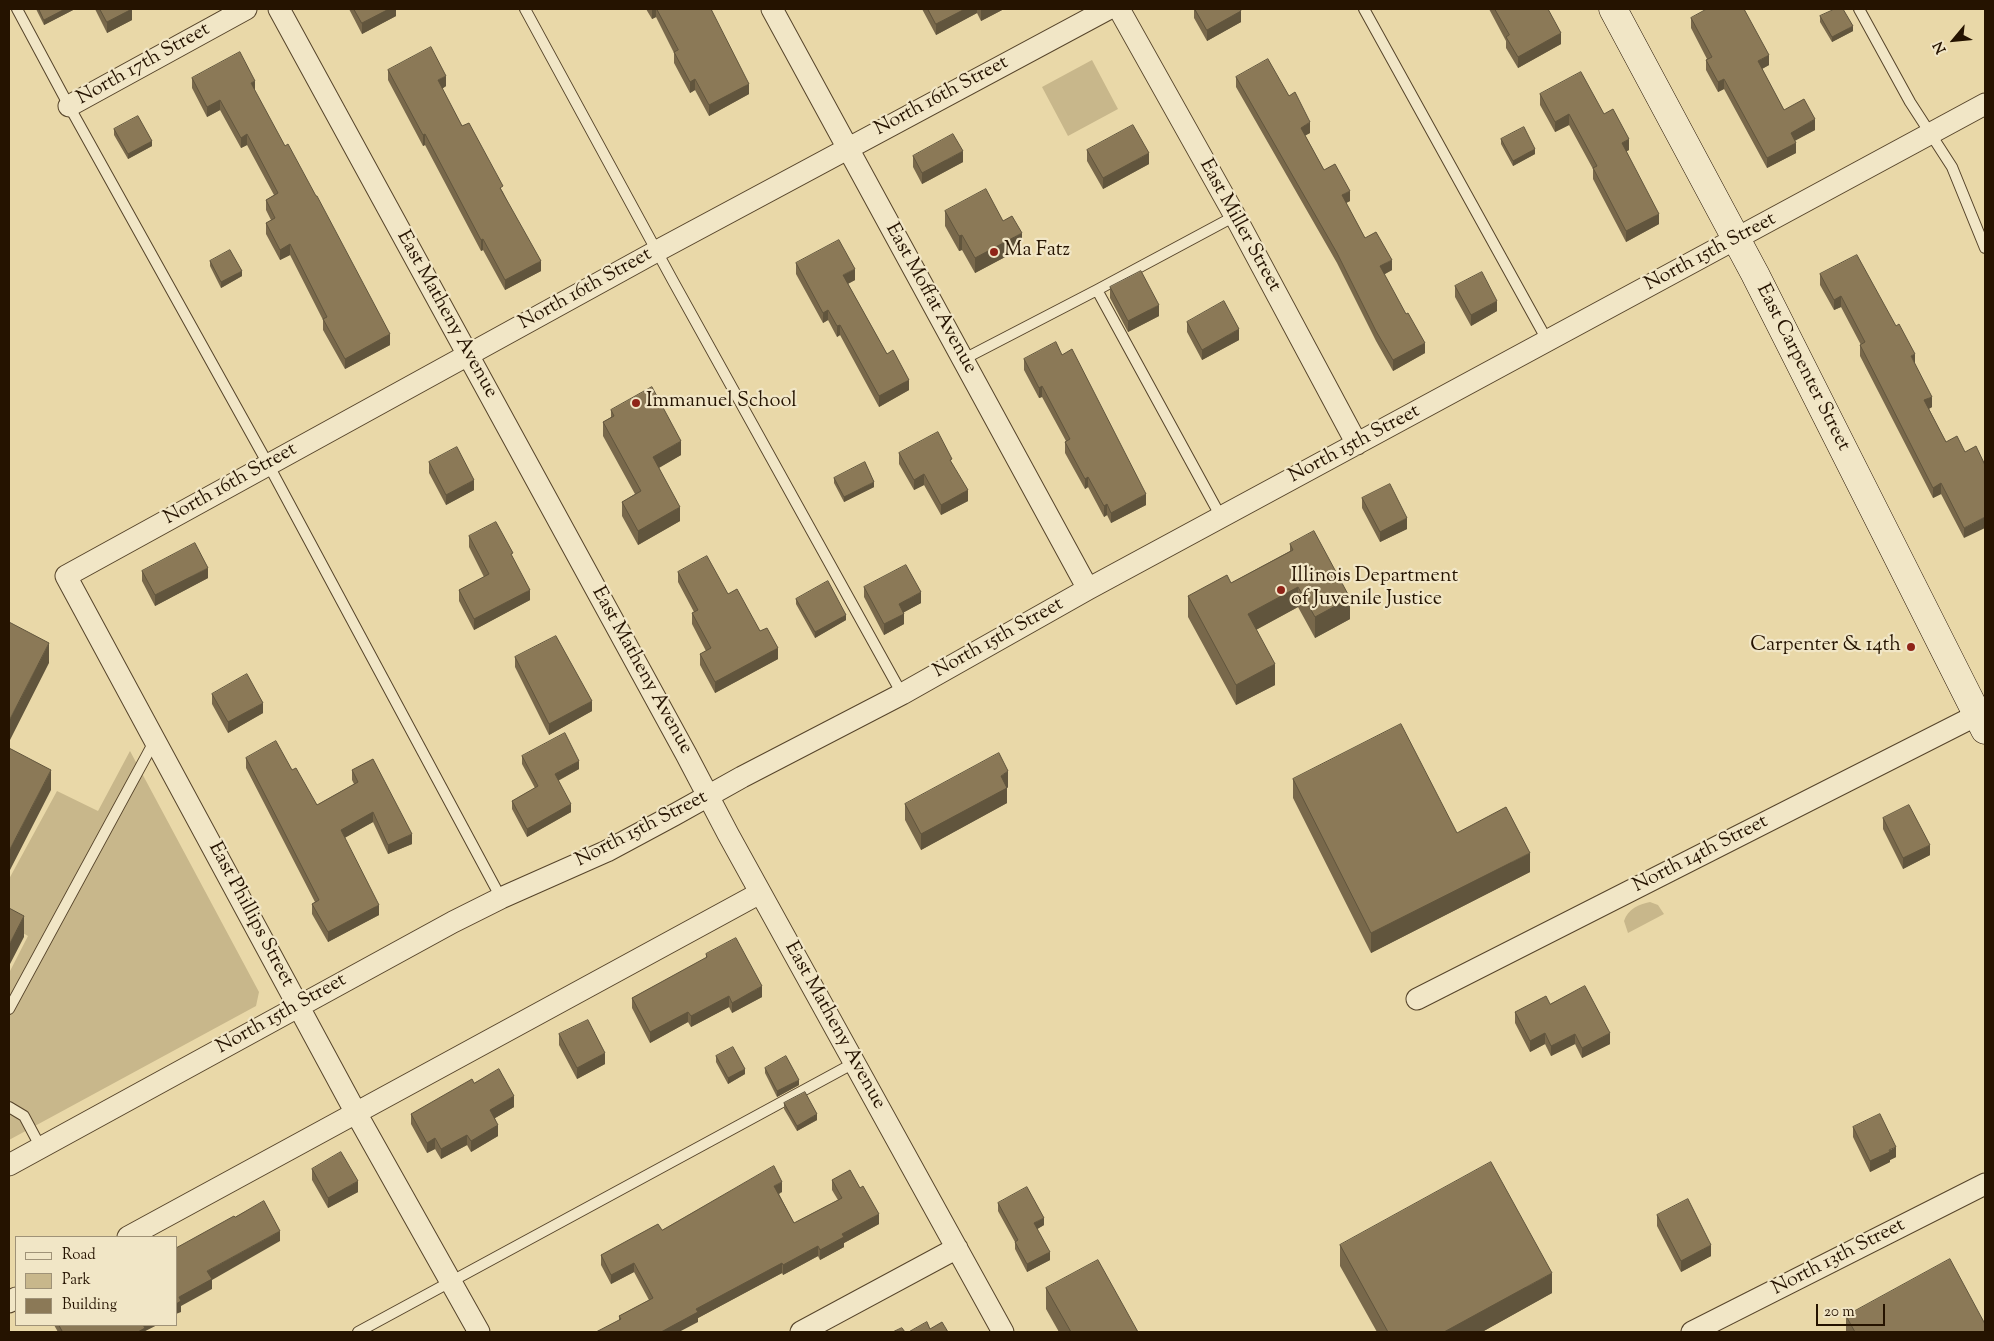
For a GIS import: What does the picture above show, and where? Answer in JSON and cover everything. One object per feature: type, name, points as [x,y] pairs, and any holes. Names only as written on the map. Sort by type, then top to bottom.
[{"type":"street","name":"North 17th Street","points":[[68,106],[246,9]]},
{"type":"street","name":"East Matheny Avenue","points":[[279,9],[709,796],[760,893],[1003,1332]]},
{"type":"street","name":"East Moffat Avenue","points":[[772,9],[1088,588]]},
{"type":"street","name":"North 16th Street","points":[[66,576],[657,251],[1108,9]]},
{"type":"street","name":"East Miller Street","points":[[1118,9],[1234,216],[1357,444]]},
{"type":"street","name":"East Carpenter Street","points":[[1613,9],[1737,239],[1983,719]]},
{"type":"street","name":"North 15th Street","points":[[9,1165],[501,898],[607,851],[902,694],[1088,588],[1985,104]]},
{"type":"street","name":"East Phillips Street","points":[[66,576],[356,1113],[479,1332]]},
{"type":"street","name":"North 14th Street","points":[[1417,999],[1983,719]]},
{"type":"street","points":[[130,1236],[760,893]]},
{"type":"street","name":"North 13th Street","points":[[1692,1332],[1985,1184]]},
{"type":"street","points":[[801,1332],[957,1248]]},
{"type":"lane","points":[[17,9],[68,106],[268,464],[501,898]]},
{"type":"lane","points":[[525,9],[902,694]]},
{"type":"lane","points":[[1364,9],[1547,340]]},
{"type":"lane","points":[[1859,9],[1910,102],[1952,167],[1985,248]]},
{"type":"lane","points":[[964,359],[1098,290],[1234,216]]},
{"type":"lane","points":[[1098,290],[1221,517]]},
{"type":"lane","points":[[9,1009],[155,739]]},
{"type":"lane","points":[[358,1332],[854,1063]]},
{"type":"lane","points":[[9,1107],[24,1116],[41,1148]]},
{"type":"green space","points":[[1092,60],[1118,109],[1068,136],[1042,87]]},
{"type":"green space","points":[[130,751],[259,992],[256,1006],[9,1140],[9,973],[28,936],[9,925],[9,879],[57,791],[98,811]]},
{"type":"green space","points":[[1650,902],[1658,905],[1664,914],[1628,933],[1624,921],[1628,913],[1642,904]]},
{"type":"building","points":[[39,9],[65,9],[44,20]]},
{"type":"building","points":[[100,9],[132,9],[107,22]]},
{"type":"building","points":[[354,9],[389,9],[362,23]]},
{"type":"building","points":[[657,9],[711,9],[749,84],[709,105],[695,79],[690,82],[674,52],[678,50]]},
{"type":"building","points":[[928,9],[965,9],[936,24]]},
{"type":"building","points":[[1195,9],[1240,9],[1241,11],[1207,30]]},
{"type":"building","points":[[1495,9],[1548,9],[1561,33],[1518,57],[1506,37],[1509,35]]},
{"type":"building","points":[[1707,9],[1744,9],[1769,55],[1758,61],[1784,110],[1804,99],[1815,119],[1791,133],[1796,143],[1767,158],[1724,79],[1718,82],[1706,60],[1712,57],[1691,18]]},
{"type":"building","points":[[1835,9],[1843,9],[1853,26],[1832,37],[1820,16]]},
{"type":"building","points":[[431,47],[446,76],[438,80],[462,126],[469,123],[503,186],[500,188],[541,261],[505,280],[388,70]]},
{"type":"building","points":[[240,52],[255,81],[251,83],[285,146],[288,144],[317,196],[390,334],[345,359],[323,319],[327,317],[290,244],[280,250],[266,223],[275,218],[266,200],[278,193],[247,134],[241,138],[220,100],[207,107],[192,78]]},
{"type":"building","points":[[1268,59],[1289,96],[1295,92],[1310,122],[1301,128],[1324,170],[1335,164],[1350,191],[1342,195],[1365,238],[1376,232],[1392,260],[1380,266],[1406,314],[1408,313],[1425,343],[1393,360],[1376,331],[1337,253],[1236,77]]},
{"type":"building","points":[[1581,72],[1604,114],[1613,109],[1629,139],[1622,143],[1659,214],[1626,231],[1593,168],[1597,166],[1569,114],[1555,122],[1540,94]]},
{"type":"building","points":[[138,116],[152,141],[128,154],[114,129]]},
{"type":"building","points":[[1133,125],[1149,153],[1103,178],[1087,150]]},
{"type":"building","points":[[1524,127],[1535,149],[1513,161],[1501,139]]},
{"type":"building","points":[[953,134],[963,151],[922,173],[913,156]]},
{"type":"building","points":[[986,189],[1003,221],[1012,216],[1022,233],[975,258],[962,235],[959,236],[945,211]]},
{"type":"building","points":[[839,240],[855,269],[843,275],[887,354],[893,350],[909,380],[879,396],[840,325],[837,326],[828,310],[823,313],[796,263]]},
{"type":"building","points":[[230,250],[242,271],[221,282],[210,261]]},
{"type":"building","points":[[1857,255],[1896,326],[1899,324],[1915,354],[1911,356],[1932,397],[1924,400],[1946,442],[1957,436],[1965,452],[1976,446],[1985,465],[1985,517],[1964,528],[1941,483],[1933,488],[1860,345],[1865,342],[1841,296],[1834,300],[1820,274]]},
{"type":"building","points":[[1141,271],[1159,305],[1128,321],[1110,287]]},
{"type":"building","points":[[1482,272],[1497,301],[1471,315],[1455,286]]},
{"type":"building","points":[[1224,301],[1239,329],[1202,350],[1187,322]]},
{"type":"building","points":[[1056,342],[1062,355],[1072,349],[1146,494],[1111,513],[1107,504],[1104,506],[1088,477],[1085,479],[1065,442],[1070,439],[1042,386],[1039,388],[1024,359]]},
{"type":"building","points":[[652,387],[681,441],[653,457],[680,507],[638,531],[622,502],[641,491],[603,422],[614,416],[611,410]]},
{"type":"building","points":[[938,432],[952,459],[950,460],[968,490],[941,505],[924,474],[914,480],[899,453]]},
{"type":"building","points":[[457,447],[474,480],[446,495],[429,462]]},
{"type":"building","points":[[865,462],[874,482],[844,497],[834,478]]},
{"type":"building","points":[[1390,484],[1407,518],[1380,532],[1362,498]]},
{"type":"building","points":[[496,522],[530,590],[474,619],[459,590],[489,574],[469,536]]},
{"type":"building","points":[[1314,531],[1350,598],[1315,617],[1298,587],[1248,614],[1275,664],[1236,685],[1188,596],[1227,575],[1231,583],[1293,550],[1290,544]]},
{"type":"building","points":[[195,543],[208,568],[155,595],[142,571]]},
{"type":"building","points":[[707,556],[728,594],[737,589],[760,631],[767,628],[778,648],[715,682],[700,654],[711,648],[692,613],[698,610],[678,572]]},
{"type":"building","points":[[906,565],[921,592],[899,604],[904,614],[884,624],[864,587]]},
{"type":"building","points":[[828,581],[846,615],[815,632],[796,599]]},
{"type":"building","points":[[9,622],[49,643],[9,721]]},
{"type":"building","points":[[556,636],[592,701],[549,724],[515,657]]},
{"type":"building","points":[[247,674],[263,703],[228,722],[212,694]]},
{"type":"building","points":[[1401,724],[1457,833],[1506,807],[1530,853],[1371,933],[1293,779]]},
{"type":"building","points":[[565,733],[579,761],[555,774],[571,804],[527,829],[512,801],[538,786],[522,756]]},
{"type":"building","points":[[276,741],[292,770],[296,768],[317,805],[358,782],[352,770],[373,759],[412,834],[388,845],[373,812],[341,830],[379,905],[328,932],[312,904],[319,900],[246,758]]},
{"type":"building","points":[[9,748],[51,770],[9,851]]},
{"type":"building","points":[[999,753],[1008,771],[1001,776],[1007,788],[921,834],[905,804]]},
{"type":"building","points":[[1909,805],[1930,845],[1903,858],[1883,818]]},
{"type":"building","points":[[9,908],[24,916],[9,945]]},
{"type":"building","points":[[736,938],[762,986],[732,1003],[729,996],[691,1016],[688,1012],[650,1032],[632,998],[707,957],[706,954]]},
{"type":"building","points":[[1585,986],[1610,1033],[1582,1048],[1575,1034],[1551,1046],[1545,1033],[1530,1041],[1515,1012],[1546,996],[1550,1004]]},
{"type":"building","points":[[588,1020],[605,1053],[577,1068],[559,1034]]},
{"type":"building","points":[[733,1047],[745,1069],[728,1078],[716,1056]]},
{"type":"building","points":[[786,1056],[799,1080],[777,1091],[765,1068]]},
{"type":"building","points":[[499,1069],[514,1096],[490,1110],[498,1125],[471,1141],[467,1135],[441,1149],[435,1138],[427,1143],[411,1114],[472,1079],[474,1083]]},
{"type":"building","points":[[805,1092],[817,1114],[797,1126],[784,1103]]},
{"type":"building","points":[[1880,1114],[1896,1147],[1889,1150],[1890,1152],[1870,1161],[1853,1127]]},
{"type":"building","points":[[341,1152],[358,1181],[328,1198],[312,1169]]},
{"type":"building","points":[[1491,1162],[1552,1273],[1444,1332],[1388,1332],[1340,1245]]},
{"type":"building","points":[[774,1166],[782,1182],[774,1186],[794,1223],[842,1198],[832,1180],[850,1170],[860,1188],[863,1186],[879,1214],[842,1234],[844,1237],[820,1250],[818,1246],[783,1265],[782,1263],[696,1309],[698,1312],[661,1332],[596,1332],[621,1319],[619,1316],[653,1298],[634,1263],[611,1275],[601,1255],[658,1224],[662,1230]]},
{"type":"building","points":[[1027,1187],[1044,1218],[1034,1223],[1050,1252],[1027,1264],[1015,1242],[1018,1240],[998,1203]]},
{"type":"building","points":[[1688,1199],[1711,1245],[1681,1261],[1657,1215]]},
{"type":"building","points":[[264,1201],[280,1231],[207,1271],[212,1279],[179,1297],[181,1301],[178,1303],[178,1247]]},
{"type":"building","points":[[1950,1259],[1985,1324],[1985,1332],[1855,1332],[1846,1316]]},
{"type":"building","points":[[1098,1260],[1138,1332],[1071,1332],[1046,1288]]},
{"type":"building","points":[[927,1322],[930,1329],[942,1322],[948,1332],[909,1332]]},
{"type":"building","points":[[60,1326],[144,1326],[145,1328],[138,1332],[63,1332]]},
{"type":"building","points":[[902,1328],[905,1332],[893,1332]]},
{"type":"place","name":"Ma Fatz","points":[[994,252]]},
{"type":"place","name":"Immanuel School","points":[[636,403]]},
{"type":"place","name":"Illinois Department of Juvenile Justice","points":[[1281,590]]},
{"type":"place","name":"Carpenter & 14th","points":[[1911,647]]}]
